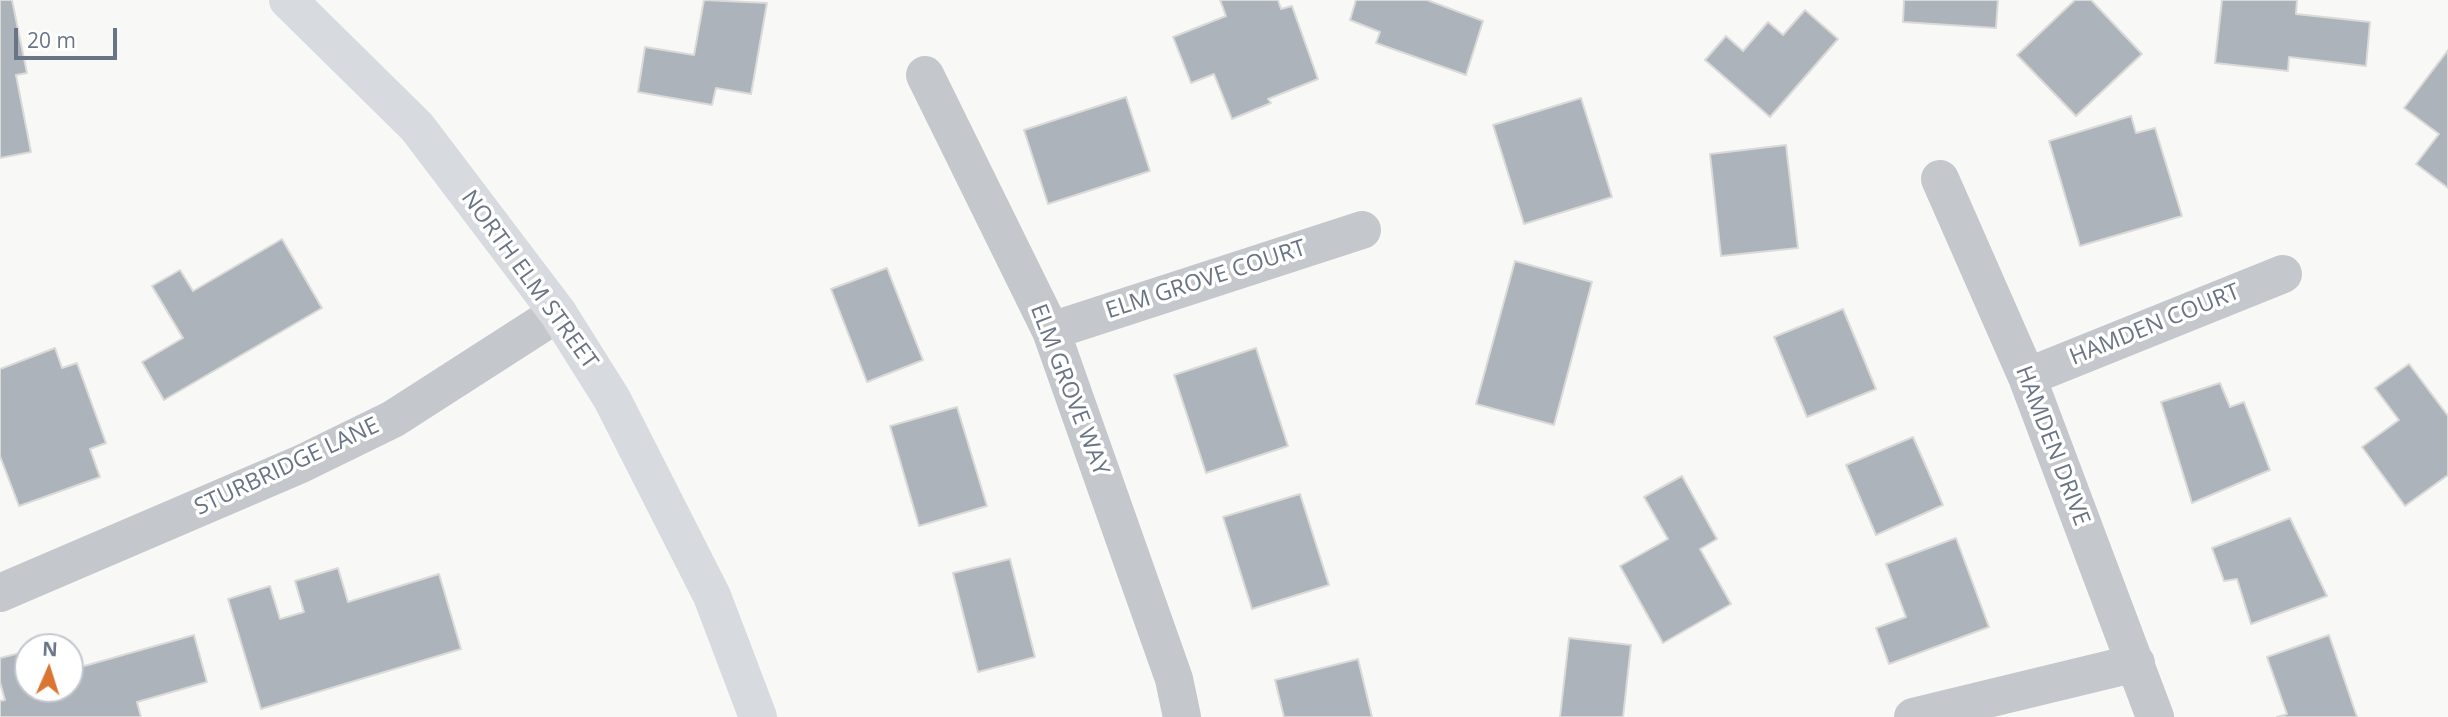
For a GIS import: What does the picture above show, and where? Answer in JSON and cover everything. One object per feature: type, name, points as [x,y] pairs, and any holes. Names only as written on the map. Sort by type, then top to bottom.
[{"type":"main road","name":"NORTH ELM STREET","points":[[288,0],[417,127],[558,313],[612,399],[712,596],[758,717]]},
{"type":"street","name":"ELM GROVE WAY","points":[[925,75],[1051,331],[1174,679],[1182,717]]},
{"type":"street","name":"HAMDEN DRIVE","points":[[1941,179],[2027,377],[2155,717]]},
{"type":"street","name":"ELM GROVE COURT","points":[[1051,331],[1362,230]]},
{"type":"street","name":"HAMDEN COURT","points":[[2027,377],[2283,274]]},
{"type":"street","name":"STURBRIDGE LANE","points":[[0,593],[301,464],[393,419],[558,313]]},
{"type":"street","points":[[1913,717],[2136,663]]},
{"type":"building","points":[[0,0],[12,0],[27,73],[16,75],[31,152],[0,158]]},
{"type":"building","points":[[704,0],[767,3],[751,94],[716,88],[712,105],[638,92],[645,47],[694,55]]},
{"type":"building","points":[[1220,0],[1278,0],[1281,9],[1292,6],[1318,79],[1268,99],[1271,103],[1232,119],[1214,74],[1191,83],[1173,37],[1226,16]]},
{"type":"building","points":[[1356,0],[1427,0],[1483,21],[1466,75],[1376,43],[1380,32],[1350,20]]},
{"type":"building","points":[[1904,0],[1998,0],[1996,28],[1903,22]]},
{"type":"building","points":[[2075,0],[2091,0],[2142,54],[2076,116],[2017,55]]},
{"type":"building","points":[[2222,0],[2297,0],[2296,14],[2370,22],[2366,66],[2289,57],[2288,71],[2215,63]]},
{"type":"building","points":[[1805,10],[1838,39],[1770,117],[1705,60],[1726,36],[1743,51],[1768,22],[1783,35]]},
{"type":"building","points":[[2448,50],[2448,188],[2416,164],[2439,134],[2404,108]]},
{"type":"building","points":[[1126,97],[1150,171],[1048,204],[1024,130]]},
{"type":"building","points":[[1581,98],[1612,197],[1524,224],[1493,125]]},
{"type":"building","points":[[2131,116],[2136,133],[2155,128],[2182,216],[2080,246],[2049,141]]},
{"type":"building","points":[[1786,145],[1798,248],[1721,256],[1710,154]]},
{"type":"building","points":[[282,239],[322,308],[164,400],[142,362],[183,338],[152,286],[180,270],[193,291]]},
{"type":"building","points":[[1515,261],[1592,282],[1554,425],[1476,404]]},
{"type":"building","points":[[887,268],[923,360],[867,382],[831,289]]},
{"type":"building","points":[[1843,309],[1876,389],[1807,417],[1774,337]]},
{"type":"building","points":[[55,348],[62,368],[77,363],[106,443],[90,449],[100,477],[19,506],[0,456],[0,369]]},
{"type":"building","points":[[1256,348],[1288,446],[1206,473],[1174,375]]},
{"type":"building","points":[[2409,364],[2448,416],[2448,475],[2405,506],[2362,447],[2399,420],[2375,388]]},
{"type":"building","points":[[2220,383],[2230,407],[2244,402],[2270,470],[2192,503],[2161,402]]},
{"type":"building","points":[[957,407],[987,506],[919,526],[890,426]]},
{"type":"building","points":[[1913,437],[1943,505],[1876,535],[1846,465]]},
{"type":"building","points":[[1682,476],[1717,539],[1700,549],[1731,604],[1663,643],[1620,566],[1668,539],[1644,497]]},
{"type":"building","points":[[1300,494],[1329,585],[1252,609],[1223,517]]},
{"type":"building","points":[[2290,518],[2327,596],[2251,624],[2237,579],[2224,581],[2212,548]]},
{"type":"building","points":[[1956,538],[1989,627],[1889,664],[1876,628],[1906,617],[1886,564]]},
{"type":"building","points":[[1010,559],[1035,657],[978,672],[953,573]]},
{"type":"building","points":[[338,568],[348,602],[439,574],[461,649],[261,709],[228,599],[270,586],[280,619],[304,612],[295,581]]},
{"type":"building","points":[[194,635],[207,682],[137,702],[141,717],[0,717],[0,701],[5,700],[0,682],[0,658],[14,654],[14,703],[84,703],[84,666]]},
{"type":"building","points":[[2329,635],[2357,717],[2277,717],[2287,714],[2267,657]]},
{"type":"building","points":[[1569,638],[1631,645],[1623,717],[1560,717]]},
{"type":"building","points":[[1358,659],[1372,717],[1284,717],[1275,680]]}]
